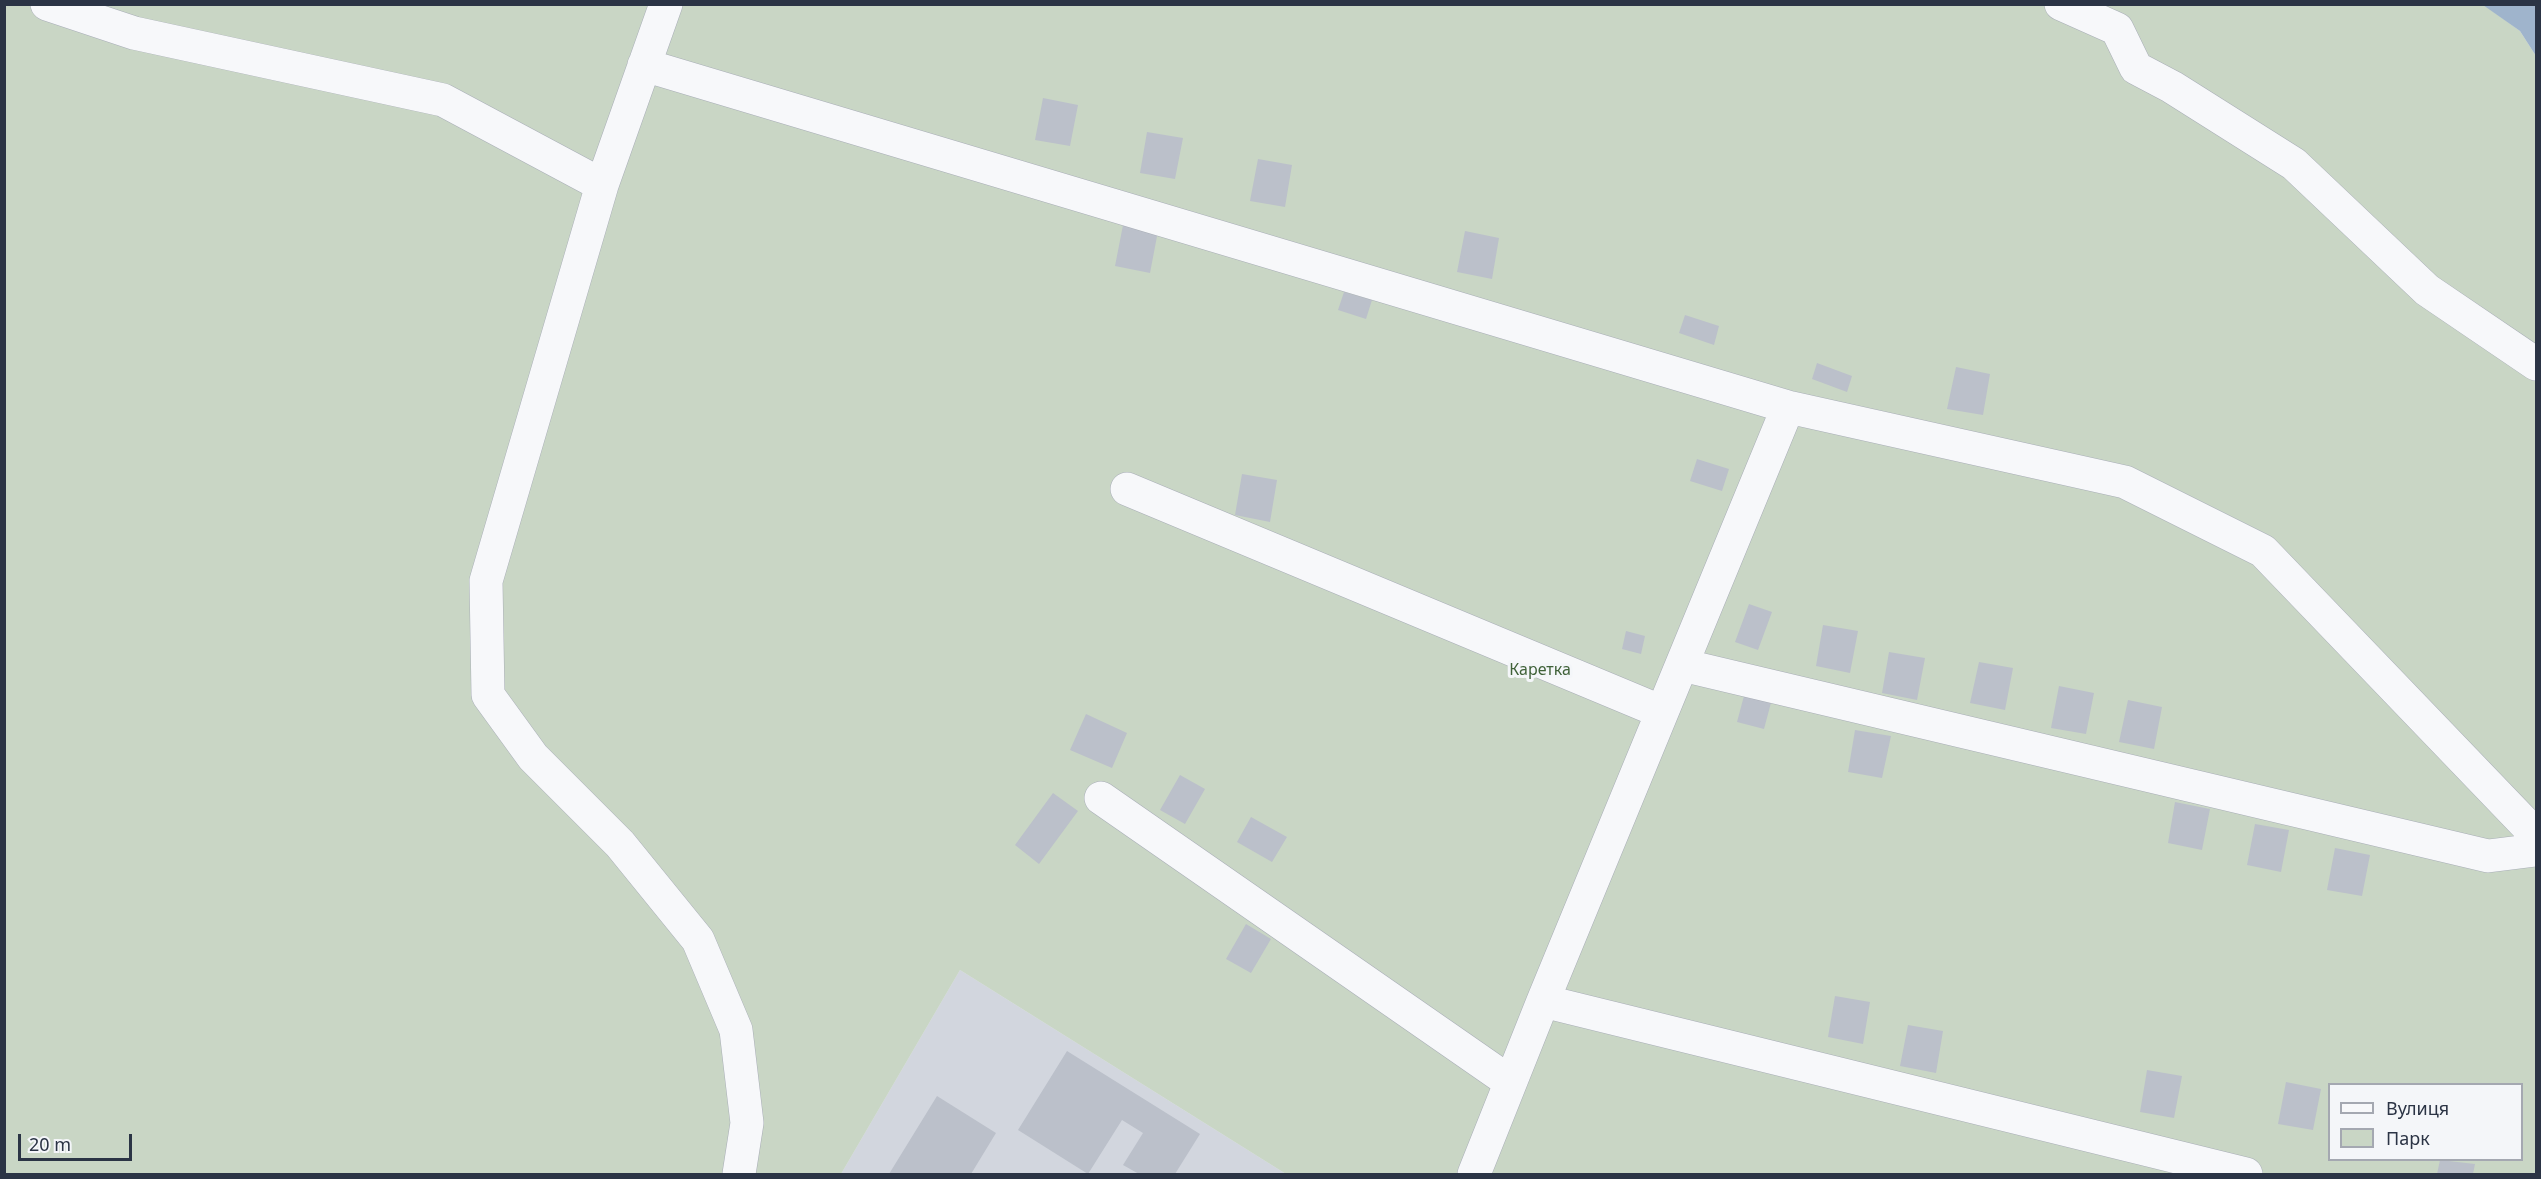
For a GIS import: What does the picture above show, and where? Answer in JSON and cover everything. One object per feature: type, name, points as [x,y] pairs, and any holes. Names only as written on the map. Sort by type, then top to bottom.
[{"type":"lane","points":[[47,4],[134,33],[443,100],[602,185]]},
{"type":"lane","points":[[666,4],[602,185],[486,581],[488,695],[533,756],[620,844],[698,940],[736,1030],[747,1123],[739,1174]]},
{"type":"lane","points":[[2061,4],[2117,28],[2136,68],[2172,87],[2294,164],[2427,290],[2536,364]]},
{"type":"lane","points":[[645,65],[1788,407],[2125,482],[2263,551],[2536,836]]},
{"type":"lane","points":[[1474,1174],[1542,1001],[1788,407]]},
{"type":"lane","points":[[1127,489],[1662,712]]},
{"type":"lane","points":[[1682,665],[2488,856],[2536,850]]},
{"type":"lane","points":[[1101,798],[1510,1082]]},
{"type":"lane","points":[[1542,1001],[2246,1174]]},
{"type":"shaded area","points":[[960,970],[1286,1174],[841,1174]]},
{"type":"green space","name":"Каретка","points":[[2483,4],[2520,31],[2536,56],[2536,1174],[1286,1174],[960,970],[841,1174],[5,1174],[5,5]]},
{"type":"water","points":[[2483,5],[2536,5],[2536,56],[2520,31]]},
{"type":"building","points":[[1043,98],[1078,105],[1070,146],[1035,140]]},
{"type":"building","points":[[1147,132],[1183,138],[1175,179],[1140,173]]},
{"type":"building","points":[[1258,159],[1292,165],[1285,207],[1250,201]]},
{"type":"building","points":[[1123,225],[1158,231],[1150,273],[1115,266]]},
{"type":"building","points":[[1465,231],[1499,238],[1492,279],[1457,272]]},
{"type":"building","points":[[1344,292],[1372,300],[1366,319],[1338,310]]},
{"type":"building","points":[[1685,315],[1719,326],[1714,345],[1679,333]]},
{"type":"building","points":[[1817,363],[1852,376],[1847,392],[1812,379]]},
{"type":"building","points":[[1956,367],[1990,374],[1983,415],[1947,409]]},
{"type":"building","points":[[1697,459],[1729,469],[1722,491],[1690,481]]},
{"type":"building","points":[[1242,474],[1277,480],[1270,522],[1235,515]]},
{"type":"building","points":[[1749,604],[1772,612],[1758,650],[1735,642]]},
{"type":"building","points":[[1823,625],[1858,631],[1850,673],[1816,666]]},
{"type":"building","points":[[1626,631],[1645,636],[1641,654],[1622,649]]},
{"type":"building","points":[[1889,652],[1925,658],[1917,700],[1882,693]]},
{"type":"building","points":[[1979,662],[2013,668],[2005,710],[1970,703]]},
{"type":"building","points":[[2059,686],[2094,693],[2086,734],[2051,728]]},
{"type":"building","points":[[1745,692],[1772,699],[1764,729],[1737,722]]},
{"type":"building","points":[[2128,700],[2162,707],[2154,749],[2119,742]]},
{"type":"building","points":[[1086,714],[1127,733],[1112,768],[1070,750]]},
{"type":"building","points":[[1855,730],[1891,736],[1882,778],[1848,772]]},
{"type":"building","points":[[1180,775],[1205,789],[1185,824],[1160,810]]},
{"type":"building","points":[[1053,793],[1078,811],[1039,864],[1015,845]]},
{"type":"building","points":[[2175,802],[2210,809],[2202,850],[2168,843]]},
{"type":"building","points":[[1251,817],[1287,837],[1272,862],[1237,842]]},
{"type":"building","points":[[2255,824],[2289,830],[2281,872],[2247,865]]},
{"type":"building","points":[[2335,848],[2370,855],[2362,896],[2327,890]]},
{"type":"building","points":[[1246,924],[1271,939],[1251,973],[1226,959]]},
{"type":"building","points":[[1835,996],[1870,1002],[1863,1044],[1828,1037]]},
{"type":"building","points":[[1908,1025],[1943,1031],[1936,1073],[1900,1066]]},
{"type":"building","points":[[1067,1051],[1200,1134],[1175,1174],[1139,1174],[1123,1165],[1143,1133],[1122,1120],[1088,1174],[1018,1130]]},
{"type":"building","points":[[2147,1070],[2182,1076],[2174,1118],[2140,1112]]},
{"type":"building","points":[[2286,1082],[2321,1089],[2313,1130],[2278,1124]]},
{"type":"building","points":[[937,1096],[996,1133],[971,1174],[889,1174]]},
{"type":"building","points":[[2440,1161],[2475,1164],[2473,1174],[2437,1174]]}]
